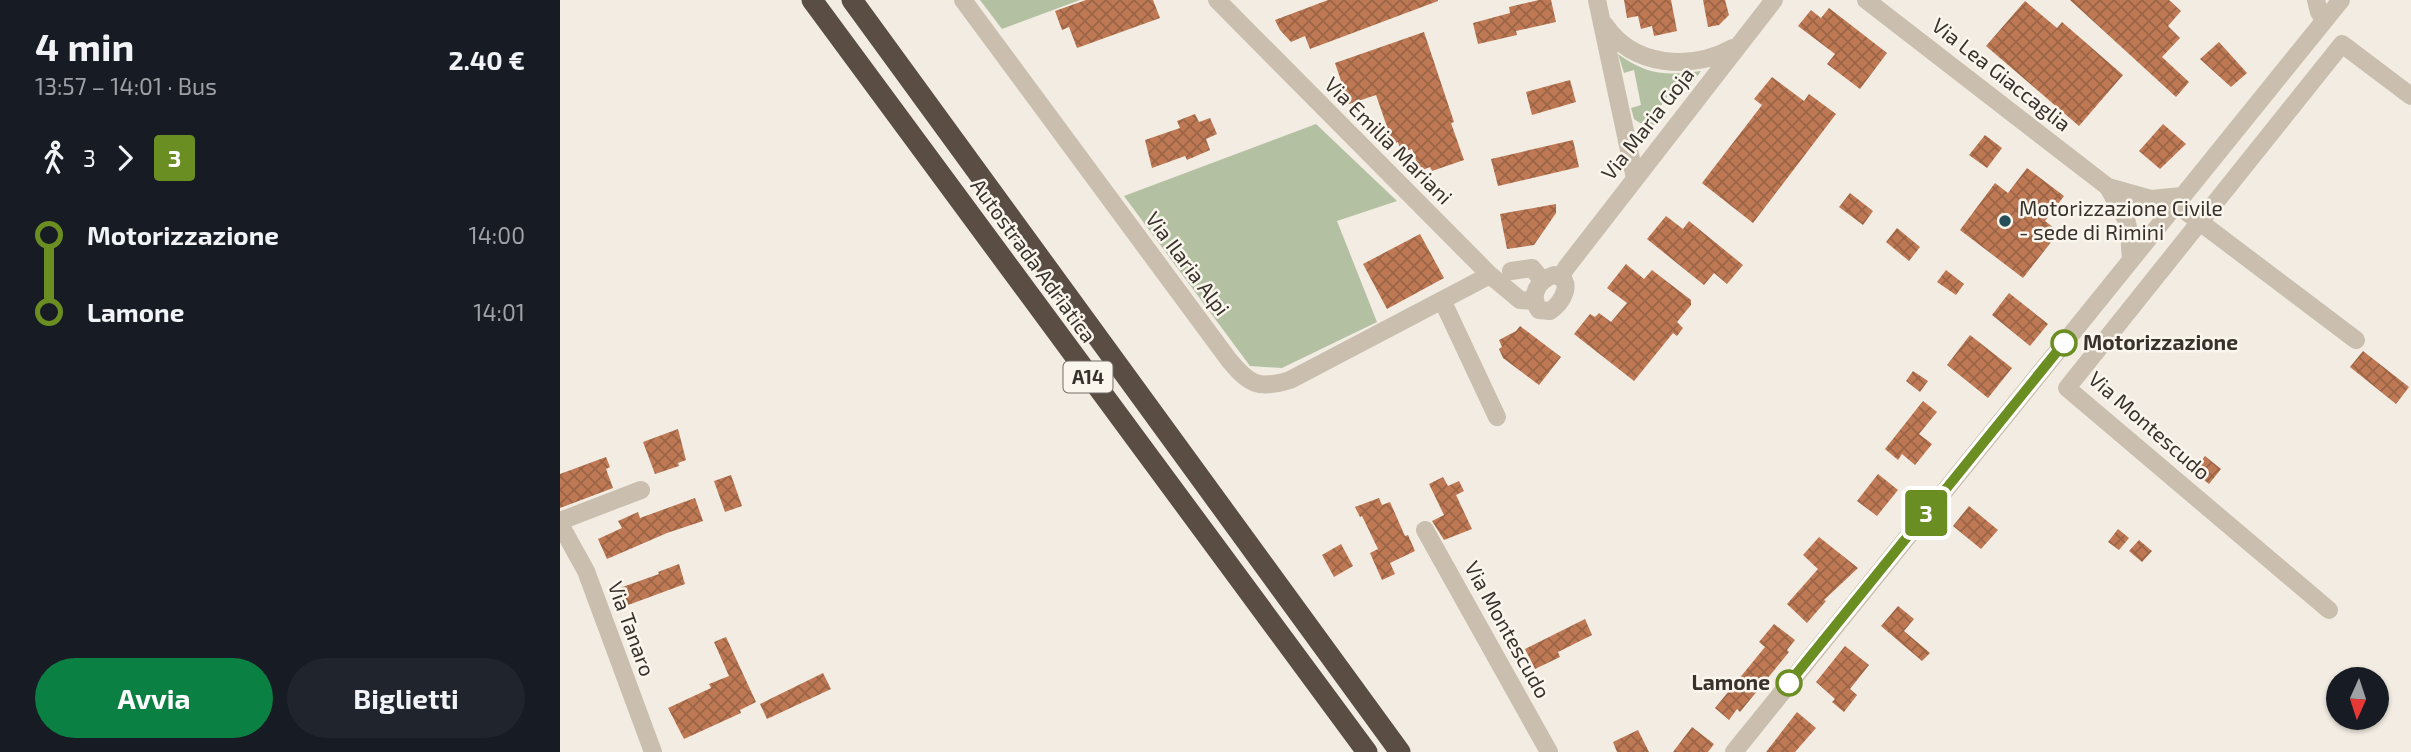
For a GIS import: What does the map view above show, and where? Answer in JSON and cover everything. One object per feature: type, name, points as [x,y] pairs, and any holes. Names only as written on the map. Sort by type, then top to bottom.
[{"type":"highway","name":"Autostrada Adriatica","points":[[812,0],[1367,752]]},
{"type":"highway","name":"Autostrada Adriatica","points":[[852,0],[1400,752]]},
{"type":"street","name":"Via Ilaria Alpi","points":[[963,0],[1229,360],[1242,376],[1256,385],[1271,386],[1290,380],[1490,275]]},
{"type":"street","name":"Via Emilia Mariani","points":[[1217,0],[1490,275],[1520,300],[1534,301]]},
{"type":"street","points":[[1597,0],[1635,178]]},
{"type":"street","name":"Via Maria Goja","points":[[1561,277],[1774,0]]},
{"type":"street","name":"Via Lea Giaccaglia","points":[[1866,0],[2108,187],[2151,199],[2179,200]]},
{"type":"street","points":[[2316,0],[2324,20]]},
{"type":"street","points":[[1734,752],[2341,0]]},
{"type":"street","points":[[1603,22],[1609,32],[1627,48],[1660,61],[1677,63],[1700,60],[1736,47]]},
{"type":"street","name":"Via Montescudo","points":[[2329,610],[2067,388],[2342,44],[2411,96]]},
{"type":"street","name":"Via Lea Giaccaglia","points":[[2108,187],[2121,209],[2129,231],[2131,260]]},
{"type":"street","points":[[2135,196],[2150,213],[2156,229]]},
{"type":"street","points":[[2179,200],[2200,222],[2356,340]]},
{"type":"street","name":"Via Lea Giaccaglia","points":[[2121,209],[2144,225],[2156,229]]},
{"type":"street","points":[[1511,271],[1532,268],[1542,280]]},
{"type":"street","points":[[1554,275],[1561,277],[1566,286],[1557,307],[1550,311],[1539,310],[1534,301],[1542,280],[1554,275]]},
{"type":"street","points":[[1443,302],[1497,417]]},
{"type":"street","name":"Via Tanaro","points":[[641,490],[560,522],[586,572],[653,752]]},
{"type":"street","name":"Via Montescudo","points":[[1425,530],[1549,752]]},
{"type":"green space","points":[[980,0],[1080,0],[1002,29]]},
{"type":"green space","points":[[1618,54],[1638,66],[1657,72],[1701,71],[1687,90],[1678,82],[1657,111],[1665,118],[1657,124],[1646,125],[1634,119],[1631,108],[1641,105],[1634,70],[1624,73]]},
{"type":"green space","points":[[1316,124],[1397,201],[1337,221],[1377,322],[1282,368],[1250,366],[1124,196]]},
{"type":"building","points":[[1086,0],[1153,0],[1160,18],[1077,48],[1069,27],[1062,30],[1055,11]]},
{"type":"building","points":[[1328,0],[1438,1],[1310,49],[1305,36],[1291,42],[1275,20]]},
{"type":"building","points":[[1551,0],[1556,22],[1516,31],[1517,35],[1478,44],[1473,23],[1510,13],[1509,7]]},
{"type":"building","points":[[1624,0],[1671,0],[1677,31],[1654,36],[1652,26],[1641,29],[1638,16],[1627,18]]},
{"type":"building","points":[[1703,0],[1725,0],[1729,15],[1719,25],[1708,27]]},
{"type":"building","points":[[2070,0],[2169,0],[2181,11],[2168,26],[2180,38],[2162,57],[2189,82],[2176,97]]},
{"type":"building","points":[[2025,1],[2057,28],[2062,22],[2123,75],[2079,126],[1986,46]]},
{"type":"building","points":[[1829,8],[1887,53],[1860,89],[1827,64],[1835,54],[1798,26],[1811,10],[1821,18]]},
{"type":"building","points":[[1424,32],[1464,160],[1432,171],[1430,167],[1420,171],[1412,149],[1401,152],[1398,142],[1393,144],[1376,95],[1349,104],[1335,63]]},
{"type":"building","points":[[2219,42],[2247,73],[2231,87],[2200,59]]},
{"type":"building","points":[[1772,77],[1804,101],[1809,94],[1836,114],[1753,223],[1702,183],[1762,105],[1754,99]]},
{"type":"building","points":[[1570,80],[1576,102],[1532,115],[1526,92]]},
{"type":"building","points":[[1195,114],[1199,122],[1210,118],[1217,134],[1206,139],[1210,150],[1187,160],[1185,156],[1152,168],[1145,140],[1180,128],[1177,121]]},
{"type":"building","points":[[2163,124],[2186,144],[2160,169],[2139,151]]},
{"type":"building","points":[[1985,135],[2002,148],[1987,168],[1969,155]]},
{"type":"building","points":[[1573,140],[1579,167],[1498,186],[1491,159]]},
{"type":"building","name":"Motorizzazione Civile - sede di Rimini","points":[[2027,168],[2064,196],[2045,221],[2059,232],[2023,278],[1960,230],[1995,183],[2008,193]]},
{"type":"building","points":[[1850,193],[1873,211],[1863,225],[1839,207]]},
{"type":"building","points":[[1556,204],[1556,213],[1534,245],[1507,249],[1500,214]]},
{"type":"building","points":[[1666,216],[1683,229],[1689,221],[1743,265],[1727,284],[1714,273],[1704,285],[1647,239]]},
{"type":"building","points":[[1897,228],[1920,247],[1909,261],[1886,242]]},
{"type":"building","points":[[1420,234],[1444,278],[1387,309],[1363,264]]},
{"type":"building","points":[[1626,264],[1644,279],[1652,270],[1691,300],[1691,305],[1677,322],[1683,328],[1677,336],[1673,333],[1634,381],[1574,334],[1590,314],[1595,317],[1599,313],[1611,322],[1627,303],[1607,288]]},
{"type":"building","points":[[1946,270],[1964,284],[1956,295],[1937,282]]},
{"type":"building","points":[[2009,293],[2048,324],[2030,346],[1992,315]]},
{"type":"building","points":[[1520,326],[1561,357],[1539,385],[1503,358],[1499,349],[1502,347],[1499,340]]},
{"type":"building","points":[[1970,335],[2012,368],[1988,398],[1947,365]]},
{"type":"building","points":[[2363,351],[2409,387],[2396,404],[2350,367]]},
{"type":"building","points":[[1913,371],[1928,381],[1920,392],[1906,381]]},
{"type":"building","points":[[1923,401],[1937,412],[1919,434],[1932,444],[1915,465],[1902,454],[1898,460],[1885,449]]},
{"type":"building","points":[[678,429],[686,460],[678,463],[679,466],[655,474],[643,442]]},
{"type":"building","points":[[2205,456],[2221,469],[2209,484],[2193,471]]},
{"type":"building","points":[[606,457],[610,467],[606,469],[613,488],[560,508],[560,474]]},
{"type":"building","points":[[1878,474],[1898,490],[1877,516],[1857,501]]},
{"type":"building","points":[[731,475],[742,506],[725,512],[714,481]]},
{"type":"building","points":[[1443,477],[1448,486],[1459,481],[1464,491],[1456,495],[1472,529],[1444,540],[1432,521],[1444,515],[1429,484]]},
{"type":"building","points":[[695,498],[703,521],[607,559],[598,539],[622,528],[618,521],[638,512],[640,518]]},
{"type":"building","points":[[1379,498],[1382,505],[1390,502],[1415,551],[1390,563],[1395,574],[1382,580],[1370,553],[1378,549],[1355,507]]},
{"type":"building","points":[[1969,506],[1998,530],[1981,549],[1953,526]]},
{"type":"building","points":[[2118,529],[2129,538],[2119,550],[2108,542]]},
{"type":"building","points":[[1819,537],[1858,568],[1824,600],[1826,601],[1807,623],[1787,604],[1818,569],[1803,555]]},
{"type":"building","points":[[2139,540],[2152,551],[2142,562],[2129,551]]},
{"type":"building","points":[[1341,544],[1353,566],[1334,577],[1322,555]]},
{"type":"building","points":[[679,564],[685,584],[620,608],[614,590]]},
{"type":"building","points":[[1898,606],[1914,619],[1904,631],[1930,653],[1922,661],[1881,626]]},
{"type":"building","points":[[1585,619],[1592,635],[1558,652],[1560,657],[1535,669],[1525,649]]},
{"type":"building","points":[[1774,624],[1795,640],[1787,650],[1789,652],[1740,712],[1737,709],[1729,720],[1715,708],[1765,647],[1759,642]]},
{"type":"building","points":[[726,637],[756,702],[740,710],[741,713],[684,739],[668,708],[711,688],[709,684],[729,676],[714,642]]},
{"type":"building","points":[[1845,646],[1869,665],[1850,689],[1857,695],[1844,712],[1832,702],[1835,699],[1816,682]]},
{"type":"building","points":[[823,673],[831,689],[767,719],[760,704]]},
{"type":"building","points":[[1797,712],[1816,728],[1795,752],[1766,752]]},
{"type":"building","points":[[1692,727],[1714,744],[1708,752],[1673,752]]},
{"type":"building","points":[[1638,730],[1649,752],[1617,752],[1613,742]]},
{"type":"bus line","name":"3","points":[[1789,683],[2064,343]]},
{"type":"place","name":"Motorizzazione Civile - sede di Rimini","points":[[2005,221]]},
{"type":"place","name":"Motorizzazione","points":[[2064,343]]},
{"type":"place","name":"Lamone","points":[[1789,683]]}]
